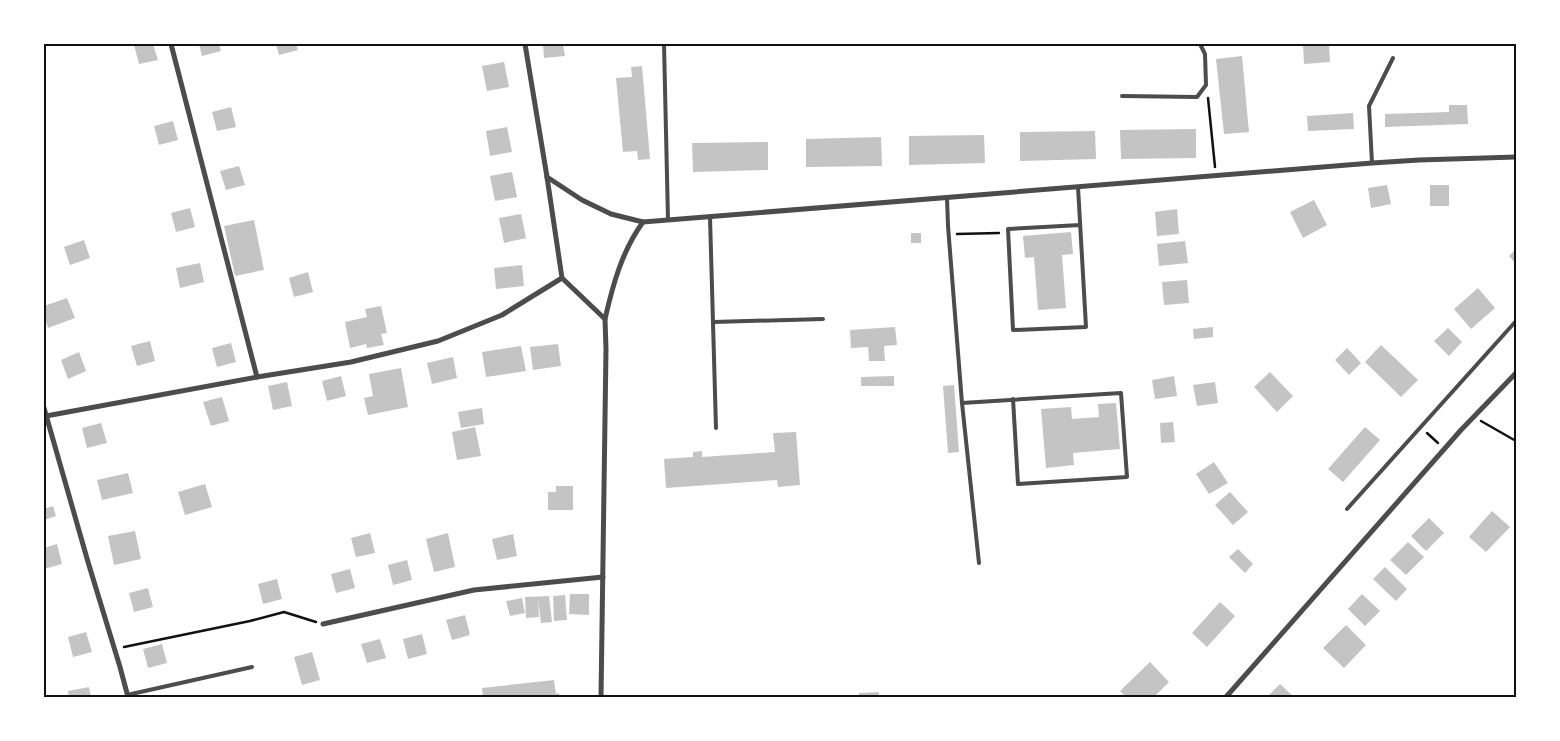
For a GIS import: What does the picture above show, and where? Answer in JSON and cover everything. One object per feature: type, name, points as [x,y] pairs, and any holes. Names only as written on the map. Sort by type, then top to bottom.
[{"type":"street","points":[[171,44],[257,377]]},
{"type":"street","points":[[525,44],[562,278],[605,319]]},
{"type":"street","points":[[547,177],[582,200],[611,214],[642,222],[1372,163],[1516,157]]},
{"type":"street","points":[[601,697],[605,319],[621,262],[632,237],[642,222]]},
{"type":"street","points":[[46,416],[350,362],[438,341],[502,315],[562,278]]},
{"type":"street","points":[[1226,697],[1473,418],[1516,373]]},
{"type":"street","points":[[44,408],[115,648],[127,696]]},
{"type":"street","points":[[323,624],[474,590],[603,577]]},
{"type":"lane","points":[[664,44],[668,220]]},
{"type":"lane","points":[[1122,96],[1197,97],[1206,85],[1205,54],[1200,44]]},
{"type":"lane","points":[[1372,163],[1368,106],[1393,58]]},
{"type":"lane","points":[[1078,187],[1086,327],[1013,330],[1008,228],[1080,225]]},
{"type":"lane","points":[[947,198],[962,402],[980,563]]},
{"type":"lane","points":[[710,216],[716,428]]},
{"type":"lane","points":[[713,322],[823,320]]},
{"type":"lane","points":[[1347,509],[1516,321]]},
{"type":"lane","points":[[962,402],[1013,399],[1121,393],[1127,477],[1018,484],[1013,399]]},
{"type":"lane","points":[[127,696],[252,667]]},
{"type":"path","points":[[1206,85],[1216,176]]},
{"type":"path","points":[[948,226],[958,234],[1008,233]]},
{"type":"path","points":[[1473,418],[1486,422],[1516,441]]},
{"type":"path","points":[[115,648],[284,612],[323,624]]},
{"type":"building","points":[[153,44],[158,60],[139,64],[134,45]]},
{"type":"building","points":[[199,44],[219,44],[221,51],[202,56]]},
{"type":"building","points":[[276,44],[296,44],[298,50],[279,55]]},
{"type":"building","points":[[543,44],[563,44],[565,56],[544,58]]},
{"type":"building","points":[[1303,44],[1329,44],[1330,62],[1304,64]]},
{"type":"building","points":[[1242,56],[1249,132],[1224,134],[1216,59]]},
{"type":"building","points":[[504,62],[509,87],[487,91],[482,66]]},
{"type":"building","points":[[642,66],[650,159],[638,160],[637,151],[623,152],[616,78],[632,77],[631,67]]},
{"type":"building","points":[[1449,105],[1467,105],[1468,124],[1385,127],[1385,114],[1449,112]]},
{"type":"building","points":[[231,107],[236,127],[217,131],[212,112]]},
{"type":"building","points":[[1353,113],[1354,129],[1308,131],[1307,116]]},
{"type":"building","points":[[173,121],[178,140],[159,145],[154,126]]},
{"type":"building","points":[[507,127],[512,152],[490,156],[486,131]]},
{"type":"building","points":[[1196,129],[1196,158],[1121,159],[1120,130]]},
{"type":"building","points":[[1095,131],[1096,159],[1020,161],[1020,132]]},
{"type":"building","points":[[984,135],[985,163],[909,165],[909,136]]},
{"type":"building","points":[[881,137],[882,166],[806,167],[806,139]]},
{"type":"building","points":[[768,142],[768,170],[693,172],[692,143]]},
{"type":"building","points":[[239,166],[245,185],[226,190],[220,171]]},
{"type":"building","points":[[512,172],[517,197],[495,201],[490,176]]},
{"type":"building","points":[[1387,185],[1391,204],[1371,208],[1368,188]]},
{"type":"building","points":[[1430,185],[1449,185],[1449,206],[1430,206]]},
{"type":"building","points":[[1314,200],[1327,225],[1303,238],[1290,212]]},
{"type":"building","points":[[190,208],[195,227],[176,232],[171,213]]},
{"type":"building","points":[[1177,209],[1179,234],[1157,236],[1155,212]]},
{"type":"building","points":[[521,214],[526,238],[504,243],[499,218]]},
{"type":"building","points":[[254,220],[264,270],[235,276],[224,226]]},
{"type":"building","points":[[1071,232],[1073,254],[1062,255],[1066,308],[1038,310],[1034,257],[1025,258],[1023,236]]},
{"type":"building","points":[[911,233],[921,233],[921,243],[911,243]]},
{"type":"building","points":[[84,240],[90,258],[70,265],[64,247]]},
{"type":"building","points":[[1185,241],[1188,263],[1159,266],[1157,244]]},
{"type":"building","points":[[1516,249],[1516,264],[1509,256]]},
{"type":"building","points":[[200,263],[204,282],[180,288],[176,268]]},
{"type":"building","points":[[522,265],[524,286],[496,289],[494,268]]},
{"type":"building","points":[[308,272],[313,292],[294,297],[289,278]]},
{"type":"building","points":[[1187,280],[1189,303],[1164,305],[1162,282]]},
{"type":"building","points":[[1478,288],[1495,308],[1471,329],[1454,309]]},
{"type":"building","points":[[67,298],[75,318],[48,328],[44,316],[44,306]]},
{"type":"building","points":[[381,306],[387,333],[381,334],[384,345],[367,348],[366,344],[350,348],[345,322],[367,317],[365,309]]},
{"type":"building","points":[[895,327],[897,345],[884,346],[885,361],[869,361],[868,347],[851,348],[850,330]]},
{"type":"building","points":[[1213,327],[1213,337],[1194,339],[1193,329]]},
{"type":"building","points":[[1448,328],[1462,342],[1449,356],[1434,341]]},
{"type":"building","points":[[150,341],[155,361],[137,366],[131,346]]},
{"type":"building","points":[[231,343],[236,362],[217,367],[212,348]]},
{"type":"building","points":[[558,344],[561,366],[533,370],[530,347]]},
{"type":"building","points":[[1381,345],[1418,380],[1401,397],[1365,362]]},
{"type":"building","points":[[521,346],[526,371],[486,377],[482,352]]},
{"type":"building","points":[[1347,348],[1361,363],[1349,375],[1335,360]]},
{"type":"building","points":[[79,352],[86,371],[68,379],[61,360]]},
{"type":"building","points":[[453,357],[457,378],[432,384],[427,363]]},
{"type":"building","points":[[401,368],[408,407],[368,415],[364,398],[373,396],[369,374]]},
{"type":"building","points":[[1270,372],[1293,396],[1277,412],[1254,387]]},
{"type":"building","points":[[341,376],[346,396],[327,401],[322,381]]},
{"type":"building","points":[[894,376],[894,386],[861,386],[861,377]]},
{"type":"building","points":[[1174,376],[1177,396],[1155,399],[1152,380]]},
{"type":"building","points":[[287,382],[292,406],[273,410],[268,386]]},
{"type":"building","points":[[1215,382],[1218,403],[1197,406],[1193,385]]},
{"type":"building","points":[[954,385],[959,452],[948,453],[943,386]]},
{"type":"building","points":[[222,397],[229,421],[211,426],[203,402]]},
{"type":"building","points":[[1116,403],[1120,449],[1073,453],[1074,465],[1046,468],[1041,409],[1071,407],[1072,419],[1099,417],[1098,404]]},
{"type":"building","points":[[482,408],[484,424],[461,428],[458,412]]},
{"type":"building","points":[[1173,422],[1175,442],[1161,443],[1160,423]]},
{"type":"building","points":[[101,423],[107,443],[87,448],[82,428]]},
{"type":"building","points":[[475,427],[481,456],[457,460],[452,432]]},
{"type":"building","points":[[1365,427],[1380,440],[1343,482],[1328,469]]},
{"type":"building","points":[[796,432],[800,485],[778,487],[777,480],[666,488],[664,459],[693,457],[693,452],[702,451],[702,457],[775,452],[773,433]]},
{"type":"building","points":[[1214,462],[1228,483],[1209,494],[1196,474]]},
{"type":"building","points":[[128,473],[133,493],[102,500],[97,480]]},
{"type":"building","points":[[205,484],[212,507],[185,515],[178,492]]},
{"type":"building","points":[[556,486],[573,486],[573,510],[548,510],[548,492],[556,492]]},
{"type":"building","points":[[1230,492],[1248,512],[1233,525],[1215,505]]},
{"type":"building","points":[[53,506],[56,516],[44,520],[44,509]]},
{"type":"building","points":[[1492,511],[1510,527],[1486,552],[1469,537]]},
{"type":"building","points":[[1429,518],[1444,533],[1426,551],[1411,536]]},
{"type":"building","points":[[135,531],[141,559],[114,565],[108,536]]},
{"type":"building","points":[[370,533],[375,553],[356,557],[351,538]]},
{"type":"building","points":[[448,533],[455,567],[434,572],[426,539]]},
{"type":"building","points":[[513,534],[517,556],[497,560],[492,539]]},
{"type":"building","points":[[1408,542],[1424,557],[1406,575],[1390,560]]},
{"type":"building","points":[[57,544],[62,564],[44,569],[44,548]]},
{"type":"building","points":[[1238,549],[1253,564],[1245,573],[1229,557]]},
{"type":"building","points":[[407,560],[412,580],[393,585],[388,565]]},
{"type":"building","points":[[1385,567],[1407,589],[1396,601],[1373,579]]},
{"type":"building","points":[[350,569],[355,588],[336,593],[331,574]]},
{"type":"building","points":[[277,579],[282,599],[263,604],[258,584]]},
{"type":"building","points":[[148,588],[153,607],[134,612],[129,593]]},
{"type":"building","points":[[570,594],[589,594],[589,615],[569,614]]},
{"type":"building","points":[[1362,594],[1380,611],[1365,626],[1348,609]]},
{"type":"building","points":[[565,595],[567,620],[554,621],[553,596]]},
{"type":"building","points":[[549,596],[552,622],[541,623],[538,599],[539,617],[526,618],[525,597]]},
{"type":"building","points":[[522,598],[525,613],[510,616],[506,601]]},
{"type":"building","points":[[1220,602],[1235,616],[1207,647],[1192,633]]},
{"type":"building","points":[[465,615],[470,635],[452,640],[446,620]]},
{"type":"building","points":[[1346,625],[1366,645],[1344,668],[1323,648]]},
{"type":"building","points":[[86,632],[92,652],[73,657],[68,637]]},
{"type":"building","points":[[422,634],[427,654],[408,659],[403,639]]},
{"type":"building","points":[[380,639],[386,658],[367,663],[361,644]]},
{"type":"building","points":[[162,644],[167,663],[148,668],[143,649]]},
{"type":"building","points":[[312,652],[320,680],[302,685],[294,657]]},
{"type":"building","points":[[1150,662],[1169,682],[1154,697],[1126,697],[1120,691]]},
{"type":"building","points":[[554,680],[556,694],[559,693],[560,697],[483,697],[482,688]]},
{"type":"building","points":[[1280,684],[1294,697],[1267,697]]},
{"type":"building","points":[[89,687],[91,697],[69,697],[68,691]]},
{"type":"building","points":[[879,692],[879,697],[859,697],[859,693]]}]
